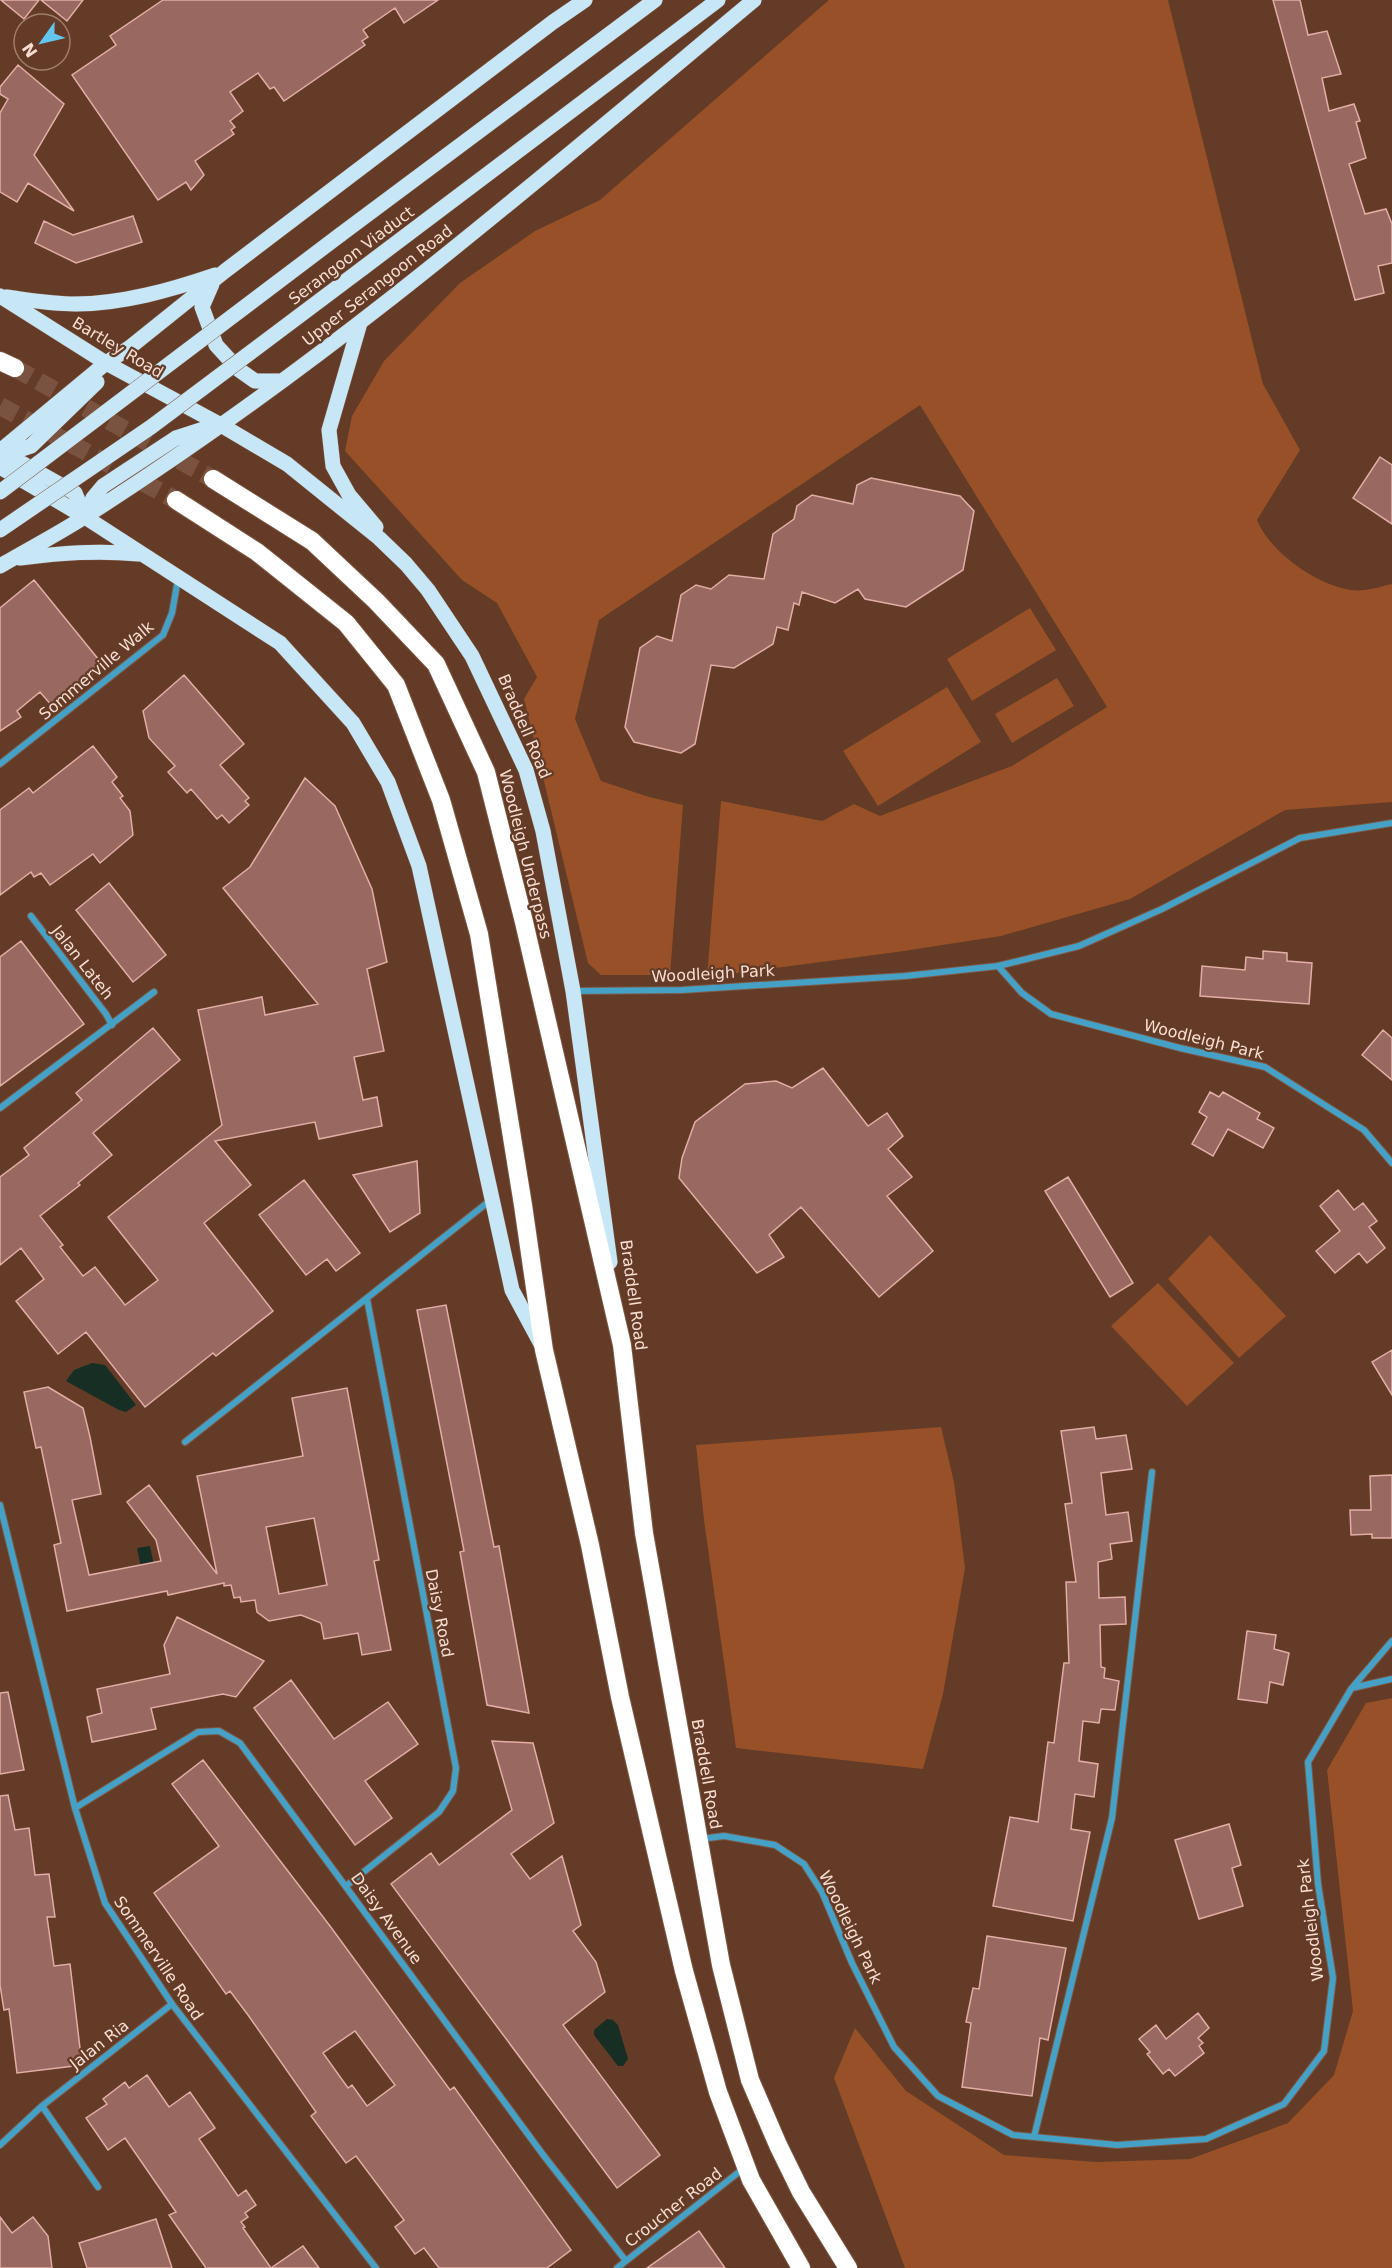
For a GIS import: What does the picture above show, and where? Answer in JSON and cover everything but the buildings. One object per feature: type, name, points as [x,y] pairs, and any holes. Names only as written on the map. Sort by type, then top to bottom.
[{"type":"highway","name":"Woodleigh Underpass","points":[[213,479],[312,542],[376,601],[435,664],[446,686],[486,772],[524,922],[622,1345]]},
{"type":"highway","points":[[176,500],[257,552],[346,623],[396,686],[441,800],[479,934],[524,1205],[544,1350],[590,1545],[620,1697],[684,1971],[718,2092],[746,2166],[770,2216],[801,2268]]},
{"type":"highway","name":"Braddell Road","points":[[622,1345],[644,1533],[721,1965],[750,2080],[801,2193],[848,2268]]},
{"type":"main road","points":[[0,451],[106,363],[585,0]]},
{"type":"main road","name":"Serangoon Viaduct","points":[[0,492],[655,0]]},
{"type":"main road","name":"Serangoon Viaduct","points":[[0,531],[151,427],[718,0]]},
{"type":"main road","name":"Upper Serangoon Road","points":[[5,562],[86,517],[221,425],[360,323],[499,213],[754,0]]},
{"type":"main road","points":[[0,296],[38,302],[75,304],[105,302],[219,277]]},
{"type":"main road","points":[[219,277],[202,307],[216,345],[238,369],[255,381],[280,381]]},
{"type":"main road","name":"Bartley Road","points":[[0,296],[106,363],[221,425]]},
{"type":"main road","points":[[360,323],[329,430],[333,466],[349,495],[406,564]]},
{"type":"main road","points":[[0,456],[31,446],[95,385],[106,363]]},
{"type":"main road","name":"Braddell Road","points":[[221,425],[286,464],[379,538],[406,564],[428,590],[472,656],[526,770],[543,831],[573,992],[622,1345]]},
{"type":"main road","points":[[0,461],[20,462],[75,493],[86,517]]},
{"type":"main road","points":[[0,467],[86,517],[289,651],[353,723],[388,782],[418,866],[512,1290],[544,1350]]},
{"type":"main road","points":[[5,562],[71,552],[102,551],[142,554]]},
{"type":"street","name":"Sommerville Walk","points":[[0,764],[163,635],[172,613],[178,577]]},
{"type":"street","name":"Woodleigh Park","points":[[573,992],[693,989],[905,976],[998,966],[1079,946],[1162,909],[1300,838],[1392,824]]},
{"type":"street","name":"Jalan Lateh","points":[[31,916],[112,1025]]},
{"type":"street","name":"Woodleigh Park","points":[[998,966],[1022,993],[1051,1014],[1265,1068],[1364,1130],[1392,1162]]},
{"type":"street","name":"Jalan Lateh","points":[[0,1108],[154,992]]},
{"type":"street","points":[[185,1442],[492,1198]]},
{"type":"street","name":"Daisy Road","points":[[346,1886],[439,1812],[453,1791],[456,1767],[367,1299]]},
{"type":"street","points":[[1034,2137],[1112,1818],[1152,1472]]},
{"type":"street","name":"Sommerville Road","points":[[0,1505],[75,1809],[105,1903],[172,2004],[376,2268]]},
{"type":"street","name":"Woodleigh Park","points":[[698,1839],[724,1836],[775,1845],[804,1864],[822,1892],[852,1963],[894,2047],[938,2097],[1013,2135],[1117,2145],[1206,2139],[1284,2104],[1324,2050],[1333,1978],[1318,1884],[1308,1762],[1351,1689],[1392,1641]]},
{"type":"street","points":[[1351,1689],[1392,1679]]},
{"type":"street","name":"Daisy Avenue","points":[[75,1809],[198,1732],[219,1731],[240,1743],[544,2156],[626,2261]]},
{"type":"street","name":"Jalan Ria","points":[[0,2145],[42,2106],[172,2004]]},
{"type":"street","points":[[42,2106],[98,2187]]},
{"type":"street","name":"Croucher Road","points":[[617,2268],[746,2166]]},
{"type":"shaded area","points":[[829,0],[1168,0],[1263,384],[1300,450],[1257,520],[1263,532],[1283,555],[1323,581],[1351,590],[1372,589],[1392,584],[1392,802],[1285,810],[1130,899],[1001,936],[707,977],[721,801],[822,821],[854,804],[880,816],[1012,766],[1107,707],[920,405],[599,620],[575,719],[601,781],[649,797],[683,805],[670,975],[601,975],[588,963],[524,699],[537,677],[497,603],[462,580],[345,451],[352,416],[384,361],[460,283],[535,231],[600,200]]},
{"type":"shaded area","points":[[1030,608],[1056,650],[972,701],[947,659]]},
{"type":"shaded area","points":[[1057,678],[1074,706],[1012,743],[995,714]]},
{"type":"shaded area","points":[[947,687],[981,742],[878,806],[843,751]]},
{"type":"shaded area","points":[[1210,1235],[1286,1316],[1239,1358],[1168,1279]]},
{"type":"shaded area","points":[[1158,1283],[1234,1363],[1187,1406],[1111,1326]]},
{"type":"shaded area","points":[[92,1363],[105,1365],[136,1405],[126,1412],[119,1410],[66,1381],[74,1370]]},
{"type":"shaded area","points":[[941,1427],[954,1482],[965,1568],[943,1694],[923,1769],[736,1748],[704,1520],[696,1445]]},
{"type":"shaded area","points":[[150,1546],[159,1591],[146,1593],[137,1548]]},
{"type":"shaded area","points":[[1392,1698],[1392,2268],[905,2268],[834,2078],[855,2028],[906,2091],[1004,2155],[1096,2162],[1190,2159],[1288,2123],[1334,2075],[1353,2011],[1327,1770],[1366,1703]]},
{"type":"shaded area","points":[[607,2019],[613,2020],[618,2025],[628,2059],[623,2066],[618,2066],[594,2035],[594,2030]]},
{"type":"tunnel","points":[[15,368],[213,479]]},
{"type":"tunnel","points":[[0,406],[176,500]]}]
